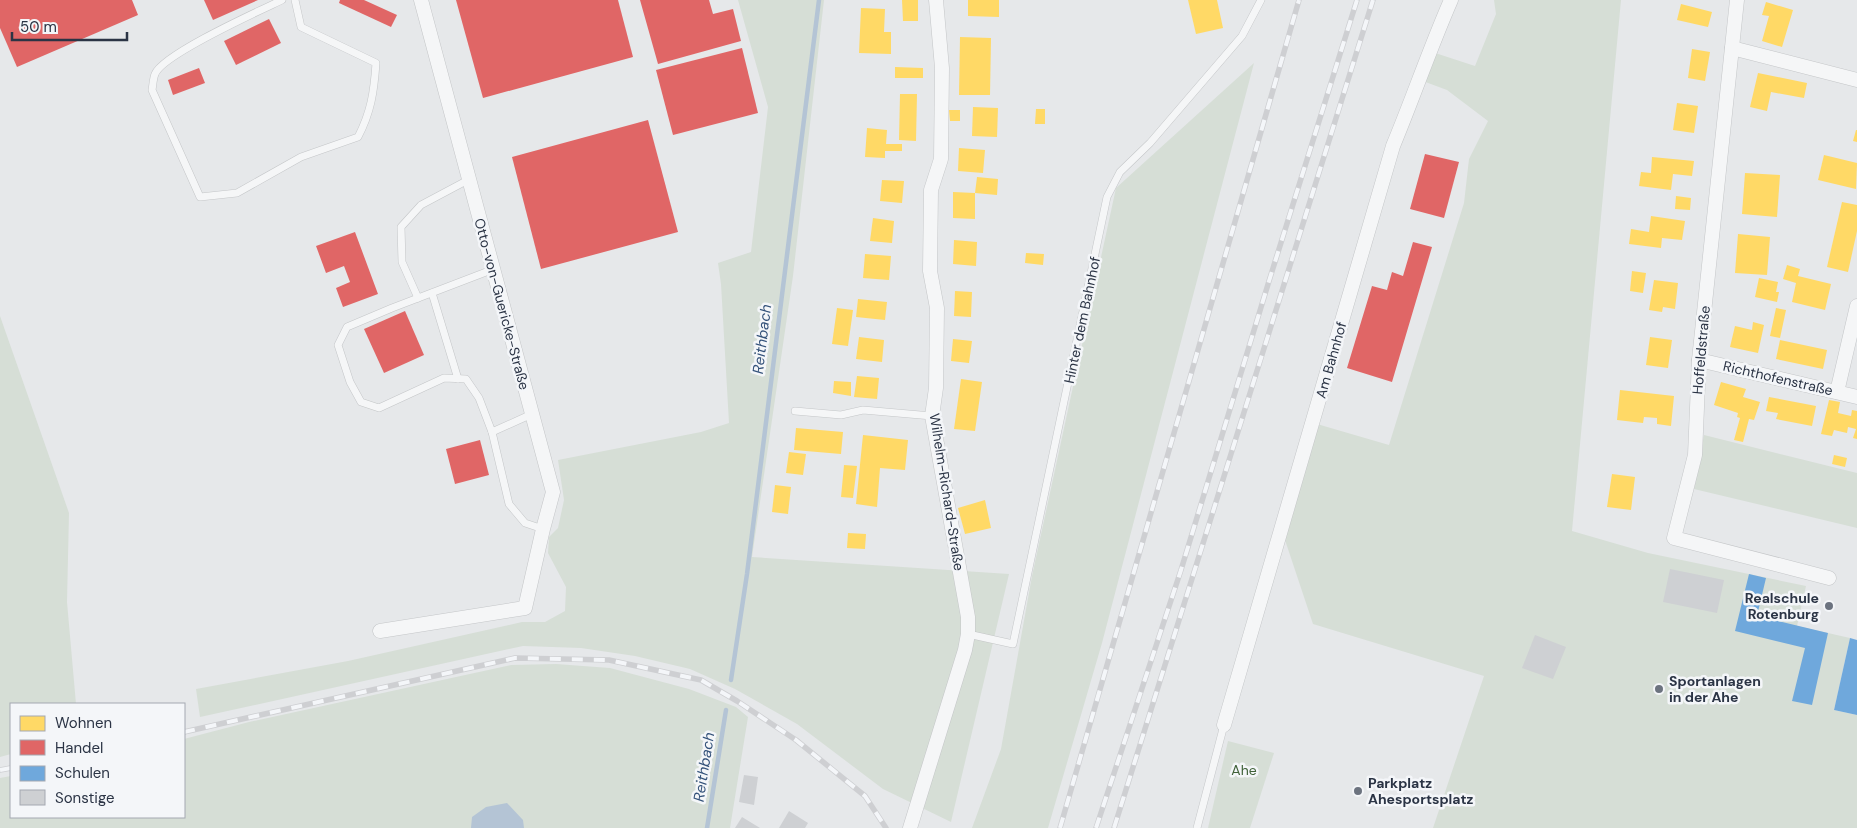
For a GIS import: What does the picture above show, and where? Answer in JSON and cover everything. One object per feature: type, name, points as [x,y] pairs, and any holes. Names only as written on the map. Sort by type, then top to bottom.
[{"type":"street","name":"Otto-von-Guericke-Straße","points":[[380,631],[525,608],[553,492],[421,0]]},
{"type":"street","name":"Wilhelm-Richard-Straße","points":[[910,828],[962,660],[968,634],[968,617],[932,416],[936,388],[937,308],[930,271],[932,190],[941,159],[942,68],[936,0]]},
{"type":"street","name":"Am Bahnhof","points":[[1224,724],[1393,146],[1420,80],[1428,52],[1450,0]]},
{"type":"street","name":"Hoffeldstraße","points":[[1737,0],[1699,360],[1695,455],[1674,538],[1829,578]]},
{"type":"street","points":[[1732,48],[1857,80]]},
{"type":"street","points":[[1837,392],[1857,306]]},
{"type":"street","name":"Richthofenstraße","points":[[1699,360],[1857,397]]},
{"type":"lane","points":[[282,0],[206,38],[171,58],[155,73],[152,90],[200,197],[237,193],[301,156],[358,138],[365,123],[374,92],[376,64],[301,27],[295,0]]},
{"type":"lane","name":"Hinter dem Bahnhof","points":[[968,634],[1013,644],[1107,197],[1120,172],[1150,143],[1242,36],[1261,0]]},
{"type":"lane","points":[[418,298],[402,262],[401,227],[420,205],[468,180]]},
{"type":"lane","points":[[494,269],[347,327],[338,345],[350,382],[361,402],[379,408],[444,378],[466,379],[480,398],[492,432],[509,504],[525,523],[543,529]]},
{"type":"lane","points":[[432,293],[458,379]]},
{"type":"lane","points":[[795,411],[841,415],[863,410],[932,416]]},
{"type":"lane","points":[[492,432],[532,414]]},
{"type":"lane","points":[[1197,828],[1224,724]]},
{"type":"green space","points":[[738,0],[824,0],[793,276],[752,557],[1009,574],[951,822],[883,789],[797,724],[735,689],[690,669],[635,656],[581,648],[523,646],[200,717],[196,689],[348,661],[522,622],[545,622],[565,611],[566,587],[548,553],[549,537],[558,528],[564,500],[558,460],[701,432],[729,423],[721,284],[718,263],[751,252],[768,107]]},
{"type":"green space","points":[[1494,0],[1621,0],[1572,531],[1648,553],[1806,586],[1797,626],[1850,638],[1834,710],[1857,715],[1857,828],[1433,828],[1484,676],[1313,624],[1284,537],[1317,424],[1389,445],[1464,203],[1469,159],[1488,121],[1447,90],[1420,80],[1429,51],[1475,66],[1496,14]]},
{"type":"green space","points":[[1254,63],[1102,643],[1048,828],[972,828],[1001,749],[1032,576],[1116,188]]},
{"type":"green space","points":[[0,316],[69,513],[67,602],[76,703],[10,703],[10,754],[0,757]]},
{"type":"green space","points":[[1704,435],[1857,473],[1857,528],[1694,489]]},
{"type":"green space","points":[[556,664],[610,668],[689,689],[736,707],[748,717],[730,828],[0,828],[0,778],[10,776],[10,818],[185,818],[185,739],[249,722],[511,665]]},
{"type":"green space","name":"Ahe","points":[[1228,741],[1274,753],[1250,828],[1208,828]]},
{"type":"water","points":[[507,803],[523,820],[524,828],[471,828],[472,817],[486,807]]},
{"type":"building: Wohnen","points":[[902,0],[918,0],[918,21],[903,21]]},
{"type":"building: Wohnen","points":[[968,0],[999,0],[999,17],[968,16]]},
{"type":"building: Wohnen","points":[[1188,0],[1217,0],[1223,28],[1196,34]]},
{"type":"building: Wohnen","points":[[1766,2],[1793,10],[1782,47],[1762,41],[1769,16],[1762,15]]},
{"type":"building: Wohnen","points":[[1681,4],[1712,12],[1708,27],[1677,20]]},
{"type":"building: Wohnen","points":[[861,8],[885,9],[884,32],[891,32],[891,54],[859,53]]},
{"type":"building: Wohnen","points":[[960,37],[991,38],[990,95],[959,95]]},
{"type":"building: Wohnen","points":[[1692,49],[1710,52],[1705,81],[1688,78]]},
{"type":"building: Wohnen","points":[[895,67],[923,68],[923,78],[895,78]]},
{"type":"building: Wohnen","points":[[1758,73],[1807,83],[1804,98],[1771,92],[1767,111],[1750,107]]},
{"type":"building: Wohnen","points":[[900,94],[917,94],[916,141],[899,140]]},
{"type":"building: Wohnen","points":[[1677,103],[1698,106],[1694,133],[1673,130]]},
{"type":"building: Wohnen","points":[[973,107],[998,108],[997,137],[972,136]]},
{"type":"building: Wohnen","points":[[1036,109],[1045,109],[1045,124],[1035,124]]},
{"type":"building: Wohnen","points":[[949,110],[960,110],[960,121],[950,121]]},
{"type":"building: Wohnen","points":[[867,128],[887,130],[886,144],[902,144],[902,151],[885,151],[885,158],[865,157]]},
{"type":"building: Wohnen","points":[[1857,130],[1857,142],[1853,141]]},
{"type":"building: Wohnen","points":[[959,148],[985,150],[983,173],[958,171]]},
{"type":"building: Wohnen","points":[[1824,155],[1857,163],[1856,189],[1818,180]]},
{"type":"building: Wohnen","points":[[1652,157],[1694,161],[1692,176],[1673,174],[1671,190],[1639,186],[1641,172],[1651,173]]},
{"type":"building: Wohnen","points":[[1745,173],[1780,175],[1777,217],[1742,214]]},
{"type":"building: Wohnen","points":[[977,177],[998,179],[997,195],[975,193]]},
{"type":"building: Wohnen","points":[[882,180],[904,181],[902,203],[880,201]]},
{"type":"building: Wohnen","points":[[953,192],[975,193],[975,219],[953,218]]},
{"type":"building: Wohnen","points":[[1676,196],[1691,198],[1690,210],[1675,209]]},
{"type":"building: Wohnen","points":[[1842,202],[1857,205],[1857,231],[1848,272],[1827,267]]},
{"type":"building: Wohnen","points":[[1651,216],[1685,221],[1682,240],[1662,238],[1661,248],[1629,244],[1631,229],[1649,232]]},
{"type":"building: Wohnen","points":[[873,218],[894,221],[892,243],[870,241]]},
{"type":"building: Wohnen","points":[[1738,234],[1770,237],[1767,275],[1735,273]]},
{"type":"building: Wohnen","points":[[954,240],[977,242],[976,266],[953,264]]},
{"type":"building: Wohnen","points":[[1026,253],[1044,254],[1043,265],[1025,263]]},
{"type":"building: Wohnen","points":[[865,254],[891,256],[889,280],[863,278]]},
{"type":"building: Wohnen","points":[[1787,265],[1800,269],[1798,276],[1831,284],[1825,310],[1792,302],[1796,283],[1783,279]]},
{"type":"building: Wohnen","points":[[1632,271],[1646,273],[1643,293],[1630,291]]},
{"type":"building: Wohnen","points":[[1759,278],[1778,282],[1777,302],[1755,297]]},
{"type":"building: Wohnen","points":[[1654,280],[1678,283],[1675,309],[1663,307],[1662,312],[1649,310]]},
{"type":"building: Wohnen","points":[[955,291],[972,292],[971,317],[954,316]]},
{"type":"building: Wohnen","points":[[858,299],[887,302],[885,320],[856,317]]},
{"type":"building: Wohnen","points":[[837,308],[853,310],[848,346],[832,344]]},
{"type":"building: Wohnen","points":[[1776,308],[1786,310],[1780,338],[1770,336]]},
{"type":"building: Wohnen","points":[[1753,322],[1764,325],[1758,353],[1730,347],[1735,326],[1752,330]]},
{"type":"building: Wohnen","points":[[859,337],[884,340],[882,362],[856,359]]},
{"type":"building: Wohnen","points":[[1650,337],[1672,340],[1668,368],[1646,365]]},
{"type":"building: Wohnen","points":[[953,339],[972,341],[969,363],[951,361]]},
{"type":"building: Wohnen","points":[[1780,340],[1827,350],[1823,369],[1776,359]]},
{"type":"building: Wohnen","points":[[857,376],[879,378],[877,399],[854,397]]},
{"type":"building: Wohnen","points":[[961,379],[982,382],[975,431],[954,429]]},
{"type":"building: Wohnen","points":[[834,381],[851,382],[851,396],[833,393]]},
{"type":"building: Wohnen","points":[[1721,382],[1746,389],[1743,397],[1760,402],[1754,420],[1749,419],[1743,442],[1734,440],[1740,418],[1737,417],[1738,413],[1714,405]]},
{"type":"building: Wohnen","points":[[1620,390],[1674,396],[1671,426],[1657,424],[1657,418],[1644,417],[1643,423],[1617,420]]},
{"type":"building: Wohnen","points":[[1769,397],[1816,406],[1812,426],[1776,419],[1778,413],[1766,411]]},
{"type":"building: Wohnen","points":[[1829,400],[1840,402],[1838,413],[1851,416],[1852,410],[1857,411],[1857,439],[1853,438],[1856,429],[1848,427],[1847,433],[1834,430],[1832,436],[1821,434]]},
{"type":"building: Wohnen","points":[[796,428],[843,432],[841,454],[794,450]]},
{"type":"building: Wohnen","points":[[863,435],[908,440],[905,470],[880,468],[877,507],[856,504]]},
{"type":"building: Wohnen","points":[[789,452],[806,454],[803,475],[786,473]]},
{"type":"building: Wohnen","points":[[1834,455],[1847,458],[1845,467],[1832,464]]},
{"type":"building: Wohnen","points":[[844,465],[857,466],[853,498],[841,497]]},
{"type":"building: Wohnen","points":[[1612,474],[1635,477],[1631,510],[1607,507]]},
{"type":"building: Wohnen","points":[[775,485],[791,487],[788,514],[772,512]]},
{"type":"building: Wohnen","points":[[985,500],[991,528],[965,534],[958,508]]},
{"type":"building: Wohnen","points":[[848,533],[866,534],[865,549],[847,548]]},
{"type":"building: Handel","points":[[0,0],[132,0],[138,15],[17,67],[0,28]]},
{"type":"building: Handel","points":[[204,0],[258,0],[213,20]]},
{"type":"building: Handel","points":[[340,0],[364,0],[397,15],[391,27],[339,3]]},
{"type":"building: Handel","points":[[456,0],[618,0],[633,57],[483,98]]},
{"type":"building: Handel","points":[[640,0],[709,0],[713,14],[733,9],[741,41],[658,64]]},
{"type":"building: Handel","points":[[269,19],[281,43],[236,65],[224,41]]},
{"type":"building: Handel","points":[[742,48],[758,113],[673,135],[656,70]]},
{"type":"building: Handel","points":[[199,68],[205,83],[173,95],[168,80]]},
{"type":"building: Handel","points":[[648,120],[678,232],[541,269],[512,157]]},
{"type":"building: Handel","points":[[1425,154],[1459,162],[1444,218],[1410,209]]},
{"type":"building: Handel","points":[[355,232],[378,294],[343,307],[336,288],[350,282],[344,266],[326,273],[316,246]]},
{"type":"building: Handel","points":[[1413,242],[1432,247],[1392,382],[1347,368],[1372,286],[1387,290],[1392,272],[1403,276]]},
{"type":"building: Handel","points":[[405,311],[424,355],[384,373],[364,329]]},
{"type":"building: Handel","points":[[480,440],[489,475],[455,484],[446,449]]},
{"type":"building: Schulen","points":[[1749,574],[1766,578],[1757,616],[1828,633],[1812,705],[1792,701],[1805,648],[1735,631]]},
{"type":"building: Schulen","points":[[1850,638],[1857,640],[1857,715],[1834,710]]},
{"type":"building: Sonstige","points":[[1670,569],[1724,580],[1717,613],[1663,602]]},
{"type":"building: Sonstige","points":[[1535,635],[1566,647],[1553,679],[1522,668]]},
{"type":"building: Sonstige","points":[[744,775],[758,777],[754,805],[739,802]]},
{"type":"building: Sonstige","points":[[789,811],[808,823],[805,828],[779,828]]},
{"type":"building: Sonstige","points":[[742,817],[760,828],[735,828]]},
{"type":"waterway","name":"Reithbach","points":[[731,680],[747,574],[819,0]]},
{"type":"waterway","name":"Reithbach","points":[[707,828],[726,710]]},
{"type":"railway","points":[[1060,828],[1299,0]]},
{"type":"railway","points":[[1096,828],[1181,570],[1357,0]]},
{"type":"railway","points":[[1114,828],[1373,0]]},
{"type":"railway","points":[[185,732],[515,658],[609,660],[701,680],[737,701],[796,740],[865,796],[886,828]]},
{"type":"railway","points":[[0,770],[10,768]]},
{"type":"place","name":"Realschule Rotenburg","points":[[1829,606]]},
{"type":"place","name":"Sportanlagen in der Ahe","points":[[1659,689]]},
{"type":"place","name":"Parkplatz Ahesportsplatz","points":[[1358,791]]}]
